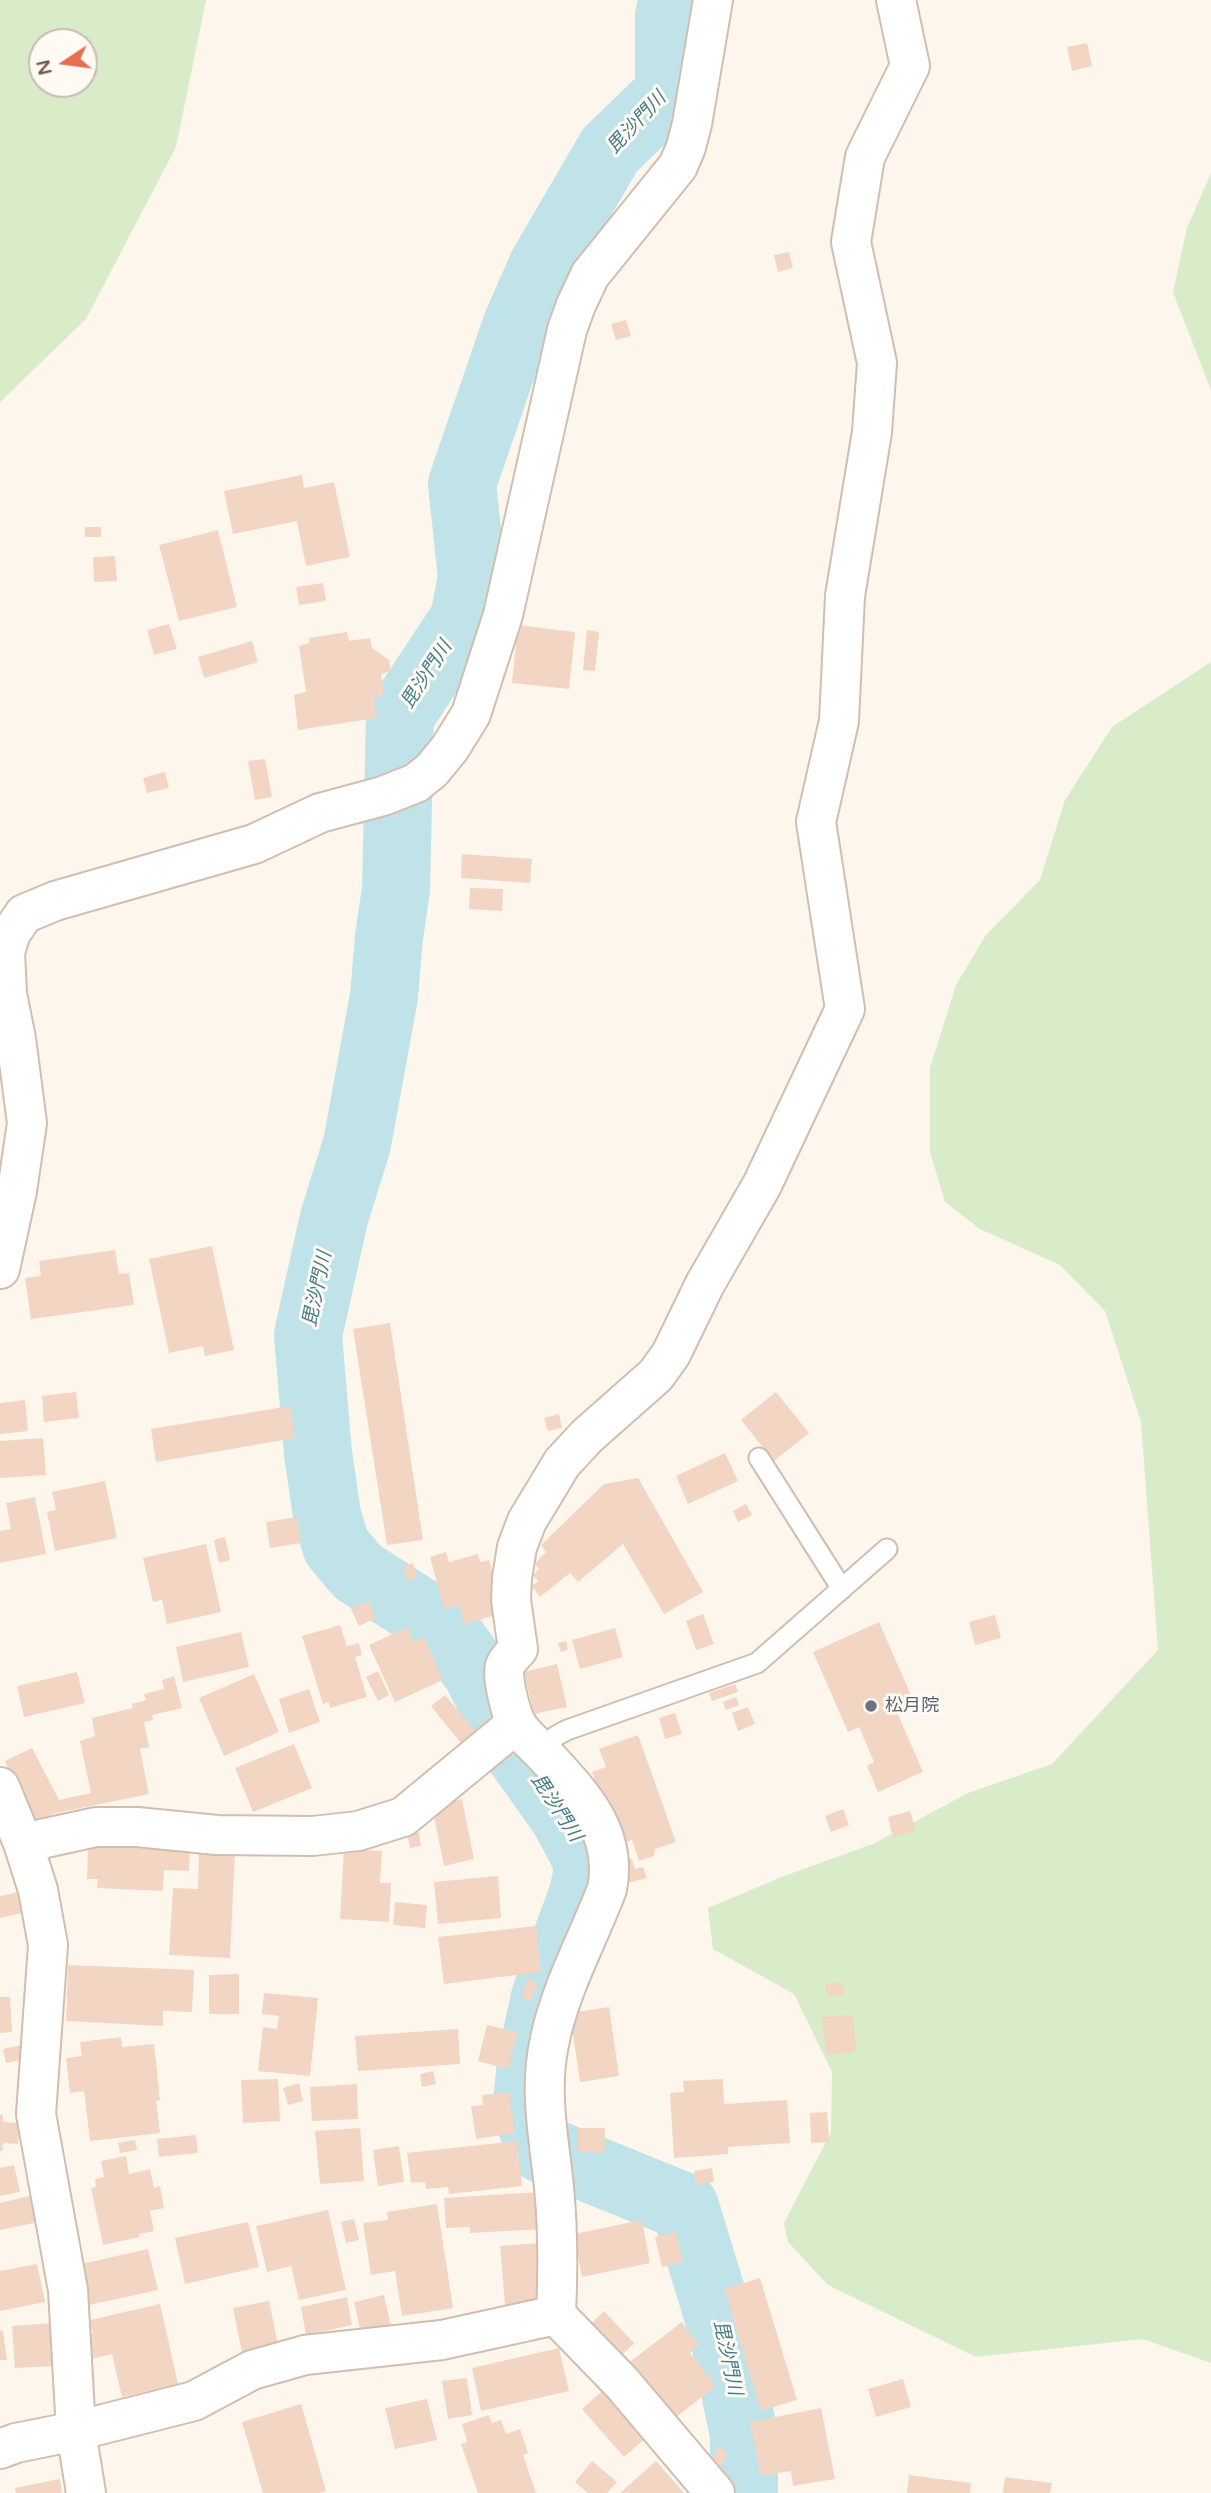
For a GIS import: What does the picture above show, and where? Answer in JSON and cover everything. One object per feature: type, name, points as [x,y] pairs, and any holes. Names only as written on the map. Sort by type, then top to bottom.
[{"type":"street","points":[[0,1269],[24,1157],[27,1124],[7,993],[5,952],[11,933],[24,914],[45,904],[254,844],[320,813],[383,796],[416,783],[432,770],[450,748],[471,714],[503,615],[567,330],[590,275],[678,166],[686,148],[713,0]]},
{"type":"street","points":[[715,2493],[622,2383],[556,2315],[554,2188],[544,2085],[549,2043],[560,2004],[607,1889],[611,1870],[608,1848],[594,1816],[581,1794],[527,1737],[504,1680],[505,1667],[518,1649],[511,1601],[512,1578],[517,1547],[527,1521],[562,1463],[587,1436],[656,1375],[671,1354],[705,1284],[762,1185],[845,1009],[816,822],[839,721],[845,596],[872,432],[877,363],[851,242],[865,157],[910,66],[896,0]]},
{"type":"street","points":[[23,1843],[96,1827],[137,1827],[218,1835],[313,1836],[358,1831],[403,1817],[527,1737]]},
{"type":"street","points":[[0,1787],[23,1843],[38,1890],[48,1945],[36,2114],[68,2290],[76,2431],[86,2493]]},
{"type":"street","points":[[0,2449],[194,2401],[252,2370],[305,2355],[442,2340],[556,2315]]},
{"type":"lane","points":[[759,1458],[842,1589]]},
{"type":"lane","points":[[527,1737],[556,1736],[757,1663],[887,1549]]},
{"type":"green space","points":[[0,0],[206,0],[176,147],[86,319],[0,402]]},
{"type":"green space","points":[[1211,173],[1211,390],[1173,292],[1187,228]]},
{"type":"green space","points":[[1211,662],[1211,2363],[1143,2339],[976,2357],[828,2285],[788,2242],[784,2223],[831,2132],[832,2072],[794,1994],[713,1949],[708,1908],[784,1876],[873,1844],[968,1793],[1052,1764],[1158,1650],[1141,1422],[1105,1311],[1060,1265],[980,1229],[945,1202],[930,1152],[930,1068],[956,985],[986,935],[1040,880],[1065,800],[1112,727]]},
{"type":"building","points":[[1087,43],[1092,66],[1072,71],[1067,47]]},
{"type":"building","points":[[789,252],[793,268],[778,272],[774,255]]},
{"type":"building","points":[[626,320],[631,336],[616,340],[611,324]]},
{"type":"building","points":[[302,475],[304,488],[334,482],[350,557],[306,566],[297,521],[233,534],[224,491]]},
{"type":"building","points":[[85,527],[101,527],[101,537],[85,537]]},
{"type":"building","points":[[218,530],[237,607],[179,621],[159,545]]},
{"type":"building","points":[[115,556],[117,581],[94,582],[93,557]]},
{"type":"building","points":[[323,583],[326,601],[299,605],[296,587]]},
{"type":"building","points":[[169,624],[177,649],[154,655],[147,630]]},
{"type":"building","points":[[518,625],[575,632],[569,689],[512,683]]},
{"type":"building","points":[[587,630],[599,632],[595,671],[583,670]]},
{"type":"building","points":[[347,632],[349,641],[370,638],[372,648],[389,660],[391,671],[381,674],[384,695],[374,698],[377,718],[298,730],[294,695],[306,692],[299,646],[309,643],[309,638]]},
{"type":"building","points":[[252,641],[258,662],[204,678],[198,657]]},
{"type":"building","points":[[265,759],[272,797],[255,800],[248,761]]},
{"type":"building","points":[[165,772],[169,788],[147,793],[143,778]]},
{"type":"building","points":[[462,854],[532,859],[530,883],[461,878]]},
{"type":"building","points":[[470,888],[503,889],[502,911],[469,909]]},
{"type":"building","points":[[212,1246],[234,1350],[205,1356],[203,1346],[169,1353],[149,1259]]},
{"type":"building","points":[[115,1250],[119,1274],[129,1273],[134,1305],[31,1319],[25,1278],[41,1276],[39,1261]]},
{"type":"building","points":[[390,1323],[423,1540],[387,1545],[353,1329]]},
{"type":"building","points":[[76,1392],[79,1418],[44,1422],[42,1396]]},
{"type":"building","points":[[776,1392],[809,1433],[774,1461],[741,1420]]},
{"type":"building","points":[[25,1400],[28,1431],[0,1434],[0,1403]]},
{"type":"building","points":[[290,1406],[295,1438],[156,1462],[151,1429]]},
{"type":"building","points":[[559,1414],[562,1428],[548,1431],[544,1418]]},
{"type":"building","points":[[43,1438],[46,1475],[0,1478],[0,1441]]},
{"type":"building","points":[[725,1453],[738,1481],[688,1504],[676,1476]]},
{"type":"building","points":[[638,1478],[703,1592],[664,1614],[623,1544],[578,1582],[570,1573],[540,1597],[532,1586],[538,1581],[533,1575],[539,1569],[535,1563],[546,1552],[541,1545],[604,1484]]},
{"type":"building","points":[[105,1481],[117,1538],[55,1551],[47,1512],[56,1510],[52,1492]]},
{"type":"building","points":[[35,1497],[46,1554],[0,1563],[0,1531],[11,1529],[6,1503]]},
{"type":"building","points":[[746,1504],[752,1515],[738,1522],[733,1511]]},
{"type":"building","points":[[297,1517],[301,1543],[270,1548],[266,1522]]},
{"type":"building","points":[[225,1537],[230,1560],[219,1563],[214,1540]]},
{"type":"building","points":[[206,1544],[221,1612],[167,1624],[162,1600],[153,1602],[143,1558]]},
{"type":"building","points":[[446,1552],[449,1562],[478,1554],[480,1562],[489,1560],[499,1595],[492,1598],[496,1615],[464,1624],[459,1605],[444,1609],[430,1557]]},
{"type":"building","points":[[413,1563],[417,1578],[407,1581],[403,1566]]},
{"type":"building","points":[[369,1601],[376,1618],[359,1626],[351,1609]]},
{"type":"building","points":[[703,1614],[714,1644],[696,1650],[686,1621]]},
{"type":"building","points":[[995,1615],[1001,1638],[975,1645],[969,1622]]},
{"type":"building","name":"松月院","points":[[879,1622],[914,1702],[896,1710],[923,1772],[878,1792],[867,1766],[874,1762],[859,1727],[848,1732],[813,1652]]},
{"type":"building","points":[[340,1625],[347,1646],[359,1643],[362,1655],[355,1657],[367,1697],[330,1708],[329,1702],[323,1704],[302,1636]]},
{"type":"building","points":[[408,1627],[414,1642],[424,1637],[443,1680],[395,1702],[369,1645]]},
{"type":"building","points":[[615,1628],[623,1657],[580,1669],[572,1640]]},
{"type":"building","points":[[241,1632],[249,1667],[183,1682],[176,1647]]},
{"type":"building","points":[[566,1641],[568,1650],[561,1652],[558,1643]]},
{"type":"building","points":[[557,1664],[567,1707],[534,1714],[524,1672]]},
{"type":"building","points":[[378,1671],[389,1695],[378,1701],[366,1677]]},
{"type":"building","points":[[77,1672],[85,1703],[24,1717],[17,1686]]},
{"type":"building","points":[[254,1674],[279,1732],[224,1756],[199,1698]]},
{"type":"building","points":[[174,1676],[182,1708],[152,1715],[153,1720],[144,1722],[149,1747],[140,1749],[149,1794],[56,1813],[34,1824],[5,1761],[32,1748],[59,1800],[91,1793],[80,1741],[95,1736],[92,1718],[133,1708],[132,1704],[146,1700],[144,1694],[164,1689],[162,1680]]},
{"type":"building","points":[[735,1684],[738,1692],[712,1701],[709,1693]]},
{"type":"building","points":[[309,1689],[320,1722],[289,1733],[279,1699]]},
{"type":"building","points":[[445,1695],[478,1735],[464,1747],[431,1706]]},
{"type":"building","points":[[736,1697],[739,1705],[726,1710],[723,1702]]},
{"type":"building","points":[[748,1707],[755,1724],[738,1731],[732,1713]]},
{"type":"building","points":[[675,1713],[682,1734],[665,1739],[659,1718]]},
{"type":"building","points":[[638,1735],[676,1842],[655,1849],[654,1856],[639,1861],[632,1840],[618,1845],[592,1772],[606,1767],[599,1749]]},
{"type":"building","points":[[294,1744],[312,1788],[253,1812],[235,1768]]},
{"type":"building","points":[[462,1799],[474,1859],[444,1866],[432,1806]]},
{"type":"building","points":[[843,1809],[849,1825],[831,1832],[825,1816]]},
{"type":"building","points":[[910,1811],[916,1831],[893,1837],[888,1817]]},
{"type":"building","points":[[417,1822],[421,1846],[410,1848],[405,1825]]},
{"type":"building","points":[[112,1842],[190,1849],[189,1871],[164,1870],[163,1891],[97,1888],[98,1879],[87,1879],[88,1845]]},
{"type":"building","points":[[199,1849],[235,1851],[230,1958],[169,1955],[173,1888],[198,1889]]},
{"type":"building","points":[[344,1849],[382,1851],[380,1883],[391,1883],[389,1922],[340,1919]]},
{"type":"building","points":[[632,1859],[635,1869],[643,1867],[647,1878],[627,1883],[622,1861]]},
{"type":"building","points":[[498,1876],[501,1918],[438,1924],[434,1882]]},
{"type":"building","points":[[22,1891],[27,1912],[0,1918],[0,1896]]},
{"type":"building","points":[[395,1902],[427,1905],[425,1928],[393,1925]]},
{"type":"building","points":[[536,1926],[541,1972],[444,1984],[438,1937]]},
{"type":"building","points":[[68,1965],[194,1970],[192,2012],[163,2011],[163,2026],[66,2021]]},
{"type":"building","points":[[239,1974],[239,2014],[209,2014],[209,1975]]},
{"type":"building","points":[[528,1979],[538,1983],[531,2001],[521,1997]]},
{"type":"building","points":[[841,1981],[845,1994],[828,1997],[825,1985]]},
{"type":"building","points":[[264,1993],[318,1998],[310,2076],[258,2071],[263,2027],[277,2029],[279,2016],[262,2014]]},
{"type":"building","points":[[0,1997],[10,1997],[12,2032],[0,2033]]},
{"type":"building","points":[[609,2007],[619,2076],[580,2082],[570,2013]]},
{"type":"building","points":[[853,2015],[856,2052],[826,2055],[822,2017]]},
{"type":"building","points":[[487,2025],[517,2032],[508,2069],[478,2061]]},
{"type":"building","points":[[458,2029],[460,2064],[358,2071],[355,2036]]},
{"type":"building","points":[[121,2037],[122,2047],[154,2044],[160,2100],[156,2101],[160,2133],[90,2141],[84,2091],[70,2093],[66,2058],[82,2056],[80,2042]]},
{"type":"building","points":[[22,2045],[25,2059],[6,2063],[3,2049]]},
{"type":"building","points":[[433,2071],[436,2084],[422,2087],[420,2074]]},
{"type":"building","points":[[278,2079],[280,2121],[243,2123],[241,2080]]},
{"type":"building","points":[[723,2079],[724,2104],[787,2100],[790,2143],[728,2147],[728,2154],[674,2158],[670,2093],[684,2092],[683,2081]]},
{"type":"building","points":[[299,2083],[303,2101],[288,2105],[283,2088]]},
{"type":"building","points":[[357,2084],[358,2119],[312,2121],[310,2087]]},
{"type":"building","points":[[509,2092],[515,2133],[476,2139],[471,2106],[483,2105],[482,2095]]},
{"type":"building","points":[[827,2112],[829,2142],[811,2143],[810,2113]]},
{"type":"building","points":[[0,2115],[3,2115],[3,2122],[19,2123],[18,2144],[3,2143],[2,2151],[0,2151]]},
{"type":"building","points":[[360,2128],[364,2181],[320,2184],[315,2131]]},
{"type":"building","points":[[578,2128],[605,2128],[604,2153],[578,2152]]},
{"type":"building","points":[[196,2135],[198,2153],[159,2157],[157,2139]]},
{"type":"building","points":[[135,2140],[137,2150],[120,2153],[118,2143]]},
{"type":"building","points":[[517,2141],[522,2186],[449,2194],[448,2187],[426,2189],[425,2182],[411,2183],[407,2153]]},
{"type":"building","points":[[399,2146],[404,2182],[378,2186],[373,2150]]},
{"type":"building","points":[[126,2156],[129,2174],[150,2169],[154,2188],[160,2186],[164,2208],[150,2211],[154,2231],[103,2245],[91,2188],[96,2187],[95,2179],[104,2177],[101,2161]]},
{"type":"building","points":[[14,2165],[20,2192],[0,2196],[0,2168]]},
{"type":"building","points":[[712,2168],[714,2182],[696,2185],[694,2171]]},
{"type":"building","points":[[539,2192],[542,2229],[470,2233],[470,2227],[446,2228],[444,2198]]},
{"type":"building","points":[[37,2194],[43,2221],[0,2230],[0,2203]]},
{"type":"building","points":[[437,2204],[453,2308],[402,2316],[395,2271],[371,2275],[363,2223],[388,2220],[387,2212]]},
{"type":"building","points":[[328,2210],[346,2290],[299,2300],[291,2266],[267,2272],[256,2226]]},
{"type":"building","points":[[354,2219],[359,2240],[346,2243],[341,2222]]},
{"type":"building","points":[[642,2220],[650,2263],[582,2277],[574,2234]]},
{"type":"building","points":[[248,2222],[259,2267],[185,2284],[175,2238]]},
{"type":"building","points":[[676,2232],[683,2262],[662,2267],[655,2237]]},
{"type":"building","points":[[540,2243],[545,2302],[505,2305],[500,2246]]},
{"type":"building","points":[[148,2249],[158,2290],[85,2306],[77,2265]]},
{"type":"building","points":[[37,2264],[45,2302],[0,2311],[0,2271]]},
{"type":"building","points":[[760,2278],[797,2400],[761,2411],[724,2289]]},
{"type":"building","points":[[384,2295],[391,2326],[361,2333],[354,2302]]},
{"type":"building","points":[[347,2297],[352,2325],[306,2335],[301,2307]]},
{"type":"building","points":[[269,2301],[278,2345],[242,2353],[233,2308]]},
{"type":"building","points":[[160,2304],[178,2384],[122,2397],[112,2354],[92,2359],[86,2334],[93,2333],[90,2320]]},
{"type":"building","points":[[604,2311],[634,2343],[617,2360],[587,2328]]},
{"type":"building","points":[[682,2322],[699,2345],[690,2353],[716,2386],[671,2421],[627,2364]]},
{"type":"building","points":[[53,2323],[55,2366],[15,2368],[12,2326]]},
{"type":"building","points":[[0,2331],[3,2331],[7,2360],[0,2360]]},
{"type":"building","points":[[559,2348],[569,2391],[481,2411],[472,2368]]},
{"type":"building","points":[[467,2378],[472,2415],[448,2419],[442,2381]]},
{"type":"building","points":[[903,2379],[911,2407],[876,2417],[868,2389]]},
{"type":"building","points":[[608,2386],[650,2434],[624,2457],[582,2409]]},
{"type":"building","points":[[427,2399],[437,2440],[395,2449],[385,2408]]},
{"type":"building","points":[[301,2404],[326,2491],[263,2493],[242,2422]]},
{"type":"building","points":[[821,2408],[835,2479],[793,2486],[791,2471],[761,2476],[750,2422]]},
{"type":"building","points":[[489,2415],[492,2423],[501,2420],[506,2434],[520,2429],[528,2453],[523,2455],[536,2493],[478,2493],[461,2444],[467,2442],[462,2424]]},
{"type":"building","points":[[719,2447],[728,2453],[717,2473],[707,2467]]},
{"type":"building","points":[[592,2461],[617,2482],[607,2493],[588,2493],[575,2482]]},
{"type":"building","points":[[656,2461],[684,2493],[620,2493]]},
{"type":"building","points":[[909,2475],[971,2483],[970,2493],[907,2493]]},
{"type":"building","points":[[1005,2477],[1052,2483],[1050,2493],[1003,2493]]},
{"type":"building","points":[[60,2479],[62,2493],[16,2493],[15,2488]]},
{"type":"waterway","name":"毘沙門川","points":[[673,0],[669,15],[669,93],[610,150],[543,265],[517,324],[462,484],[472,577],[464,619],[400,716],[396,889],[384,996],[357,1144],[334,1218],[308,1335],[318,1453],[327,1515],[336,1546],[358,1572],[433,1620],[454,1641],[477,1673],[513,1745],[563,1815],[584,1854],[588,1870],[583,1894],[545,1997],[531,2061],[528,2094],[532,2127],[542,2149],[685,2207],[722,2328],[744,2435],[744,2493]]},
{"type":"place","name":"松月院","points":[[871,1706]]}]
